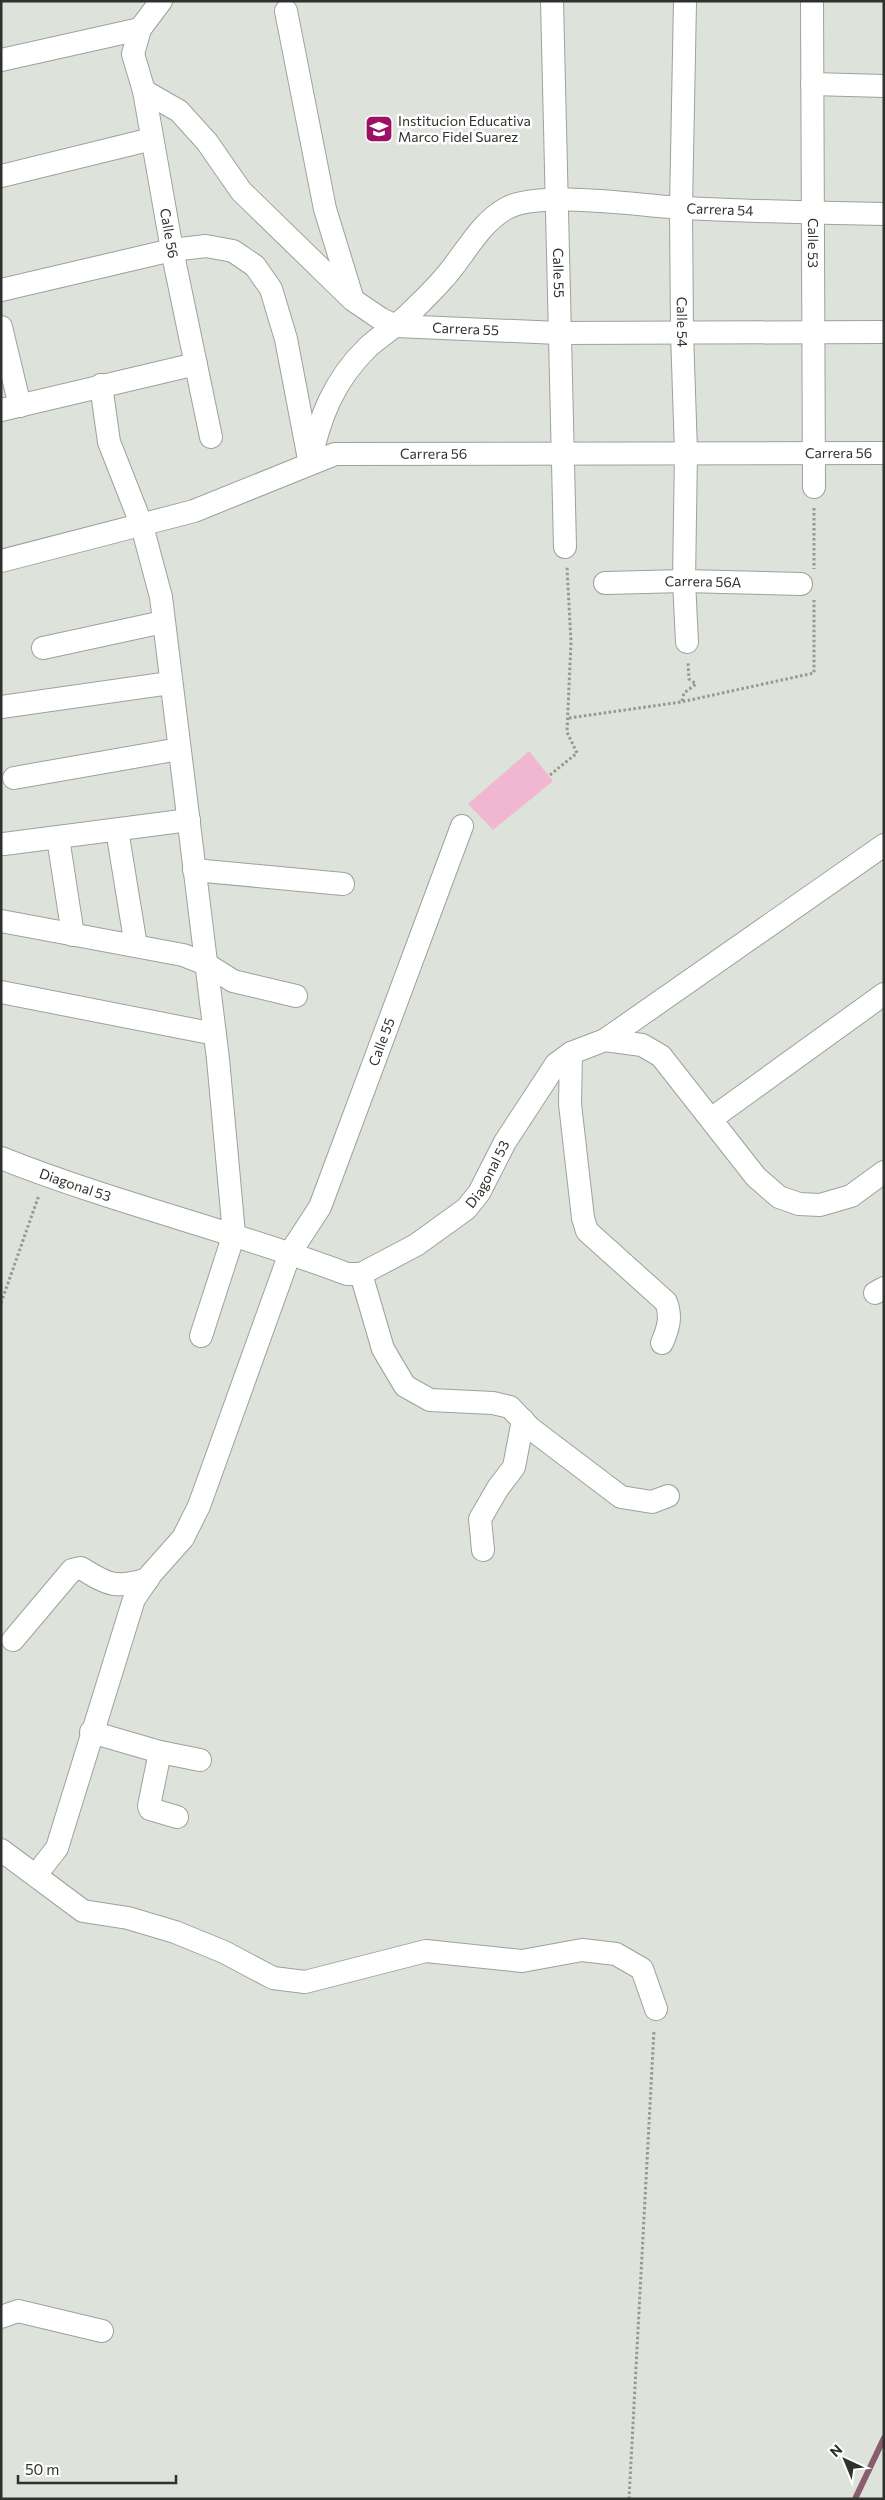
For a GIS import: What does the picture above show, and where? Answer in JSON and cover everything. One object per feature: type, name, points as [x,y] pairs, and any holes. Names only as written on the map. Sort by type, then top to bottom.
[{"type":"street","points":[[1,60],[140,29],[161,1]]},
{"type":"street","name":"Calle 55","points":[[552,1],[565,547]]},
{"type":"street","name":"Calle 54","points":[[685,1],[682,332],[686,452],[684,581],[687,642]]},
{"type":"street","name":"Calle 53","points":[[812,1],[814,486]]},
{"type":"street","points":[[286,11],[325,209],[353,300]]},
{"type":"street","name":"Calle 56","points":[[140,29],[133,54],[144,91],[172,250],[211,437]]},
{"type":"street","points":[[812,84],[884,86]]},
{"type":"street","name":"Carrera 55","points":[[144,91],[179,111],[207,142],[241,191],[353,300],[381,319],[396,326],[559,333],[884,332]]},
{"type":"street","points":[[1,176],[152,139]]},
{"type":"street","name":"Carrera 54","points":[[310,463],[317,430],[329,399],[347,370],[369,346],[396,326],[444,278],[494,218],[507,208],[556,199],[682,208],[814,214],[884,214]]},
{"type":"street","points":[[1,290],[172,250],[206,246],[233,251],[254,266],[271,289],[286,339],[310,463]]},
{"type":"street","points":[[1,327],[10,408],[196,364]]},
{"type":"street","points":[[101,385],[109,442],[142,526],[161,597],[170,683],[215,1034],[234,1234],[201,1336]]},
{"type":"street","name":"Carrera 56","points":[[1,561],[194,512],[335,454],[364,452],[884,453]]},
{"type":"street","name":"Carrera 56A","points":[[605,583],[684,581],[810,584]]},
{"type":"street","points":[[43,648],[163,622]]},
{"type":"street","points":[[1,707],[170,683]]},
{"type":"street","points":[[14,778],[179,749]]},
{"type":"street","points":[[2,843],[58,838],[189,820]]},
{"type":"street","name":"Calle 55","points":[[36,1875],[57,1848],[91,1732],[134,1599],[148,1579],[183,1538],[199,1506],[290,1253],[320,1207],[462,826]]},
{"type":"street","points":[[118,830],[136,946]]},
{"type":"street","points":[[58,838],[73,935]]},
{"type":"street","points":[[605,1040],[884,845]]},
{"type":"street","points":[[194,870],[343,884]]},
{"type":"street","points":[[1,921],[183,955],[206,964],[233,980],[296,996]]},
{"type":"street","points":[[1,992],[215,1034]]},
{"type":"street","points":[[711,1119],[884,994]]},
{"type":"street","name":"Diagonal 53","points":[[1,1158],[45,1176],[234,1234],[348,1274],[362,1274],[416,1245],[466,1209],[479,1193],[505,1142],[556,1064],[572,1053],[605,1040],[642,1045],[661,1056],[756,1177],[779,1198],[798,1204],[820,1205],[851,1196],[884,1172]]},
{"type":"street","points":[[572,1053],[570,1104],[583,1218],[587,1231],[666,1302],[669,1310],[668,1328],[662,1343]]},
{"type":"street","points":[[362,1274],[382,1349],[405,1386],[430,1400],[494,1403],[510,1406],[523,1420],[621,1497],[652,1502],[668,1496]]},
{"type":"street","points":[[483,1550],[480,1519],[498,1488],[514,1467],[523,1420]]},
{"type":"street","points":[[13,1640],[72,1570],[81,1568],[110,1585],[127,1586],[148,1579]]},
{"type":"street","points":[[91,1732],[160,1752],[200,1760]]},
{"type":"street","points":[[160,1752],[149,1806],[150,1809],[177,1817]]},
{"type":"street","points":[[1,1850],[83,1911],[128,1918],[174,1932],[224,1952],[273,1978],[306,1982],[426,1951],[522,1961],[582,1950],[616,1954],[642,1969],[656,2010]]},
{"type":"street","points":[[1,2317],[18,2311],[102,2331]]},
{"type":"path","points":[[569,718],[682,702],[814,673],[810,584],[814,486]]},
{"type":"path","points":[[550,775],[577,753],[567,732],[569,718],[570,586],[565,547]]},
{"type":"path","points":[[682,702],[684,692],[696,684],[689,679],[687,642]]},
{"type":"path","points":[[1,1303],[45,1176]]},
{"type":"path","points":[[628,2499],[656,2010]]},
{"type":"shaded area","points":[[529,751],[553,781],[493,830],[468,804]]},
{"type":"waterway","points":[[855,2499],[884,2438]]},
{"type":"place","name":"Institucion Educativa Marco Fidel Suarez","points":[[379,129]]}]
